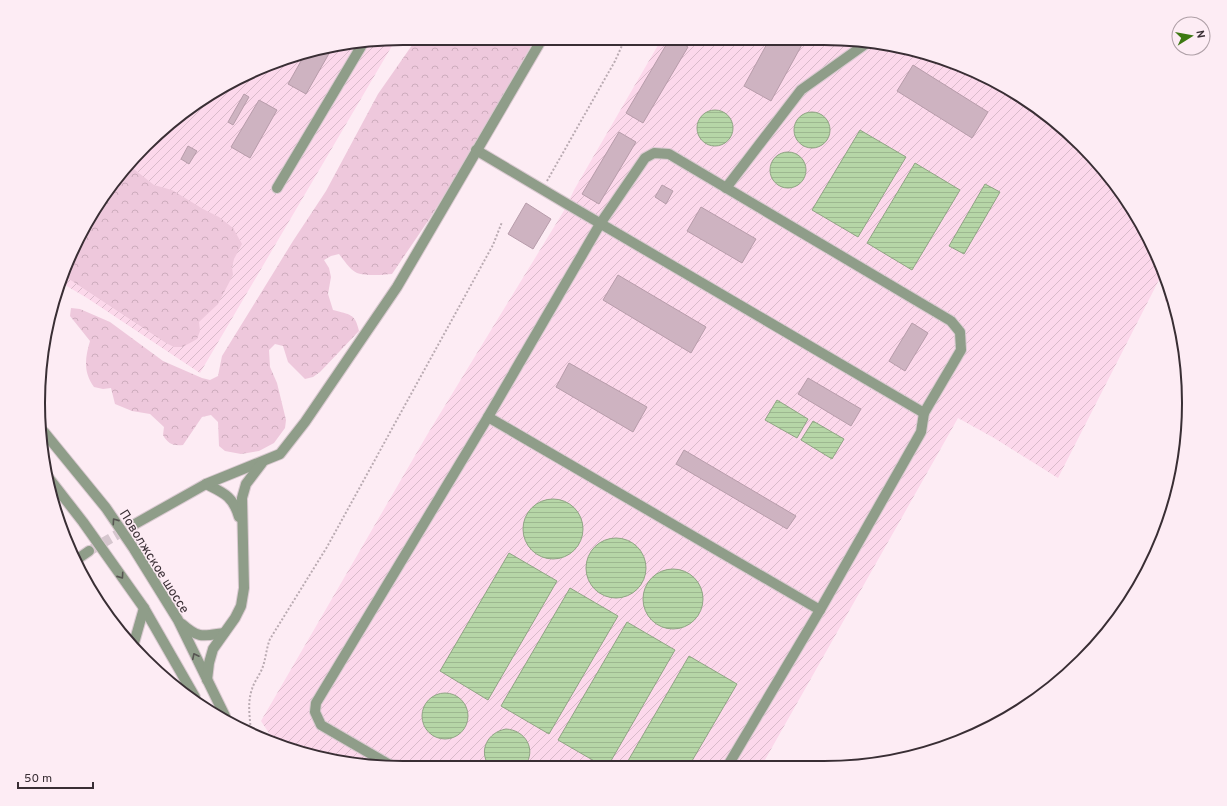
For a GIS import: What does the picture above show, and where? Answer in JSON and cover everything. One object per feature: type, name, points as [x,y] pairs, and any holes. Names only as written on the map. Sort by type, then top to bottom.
[{"type":"street","points":[[135,524],[206,484],[262,463],[280,454],[305,422],[397,287],[538,45]]},
{"type":"street","points":[[726,188],[801,90],[862,47]]},
{"type":"street","points":[[277,188],[360,48]]},
{"type":"street","points":[[476,150],[924,413]]},
{"type":"street","points":[[381,760],[321,725],[316,712],[316,703],[488,417],[600,224],[645,158],[654,153],[669,154],[951,321],[960,332],[961,350],[924,413],[920,432],[820,610],[732,761]]},
{"type":"street","points":[[488,417],[820,610]]},
{"type":"street","name":"Поволжское шоссе","points":[[47,435],[106,508],[134,549],[178,620],[223,713]]},
{"type":"street","points":[[207,680],[209,663],[213,649],[241,606],[244,588],[242,498],[246,484],[262,463]]},
{"type":"street","points":[[206,484],[226,495],[235,505],[242,526]]},
{"type":"street","points":[[55,486],[83,522],[144,608],[190,691]]},
{"type":"street","points":[[80,557],[89,551]]},
{"type":"street","points":[[135,640],[144,608]]},
{"type":"street","points":[[178,620],[194,634],[206,636],[224,633]]},
{"type":"path","points":[[542,190],[623,45]]},
{"type":"path","points":[[250,726],[248,714],[249,697],[252,687],[262,670],[266,648],[270,639],[339,526],[493,245],[502,222]]},
{"type":"shaded area","points":[[392,45],[200,373],[65,285],[72,266],[93,224],[105,204],[134,167],[167,134],[185,119],[224,93],[266,72],[288,64],[333,52],[356,48]]},
{"type":"shaded area","points":[[658,45],[824,45],[871,48],[917,57],[961,72],[1003,93],[1042,119],[1077,150],[1093,167],[1122,204],[1145,245],[1160,279],[1058,478],[994,438],[958,418],[764,761],[380,760],[356,758],[310,749],[271,736],[261,721],[427,435],[565,209],[574,190]]},
{"type":"shaded area","points":[[715,110],[728,115],[733,128],[728,141],[715,146],[702,141],[697,128],[702,115]]},
{"type":"shaded area","points":[[812,112],[825,117],[830,130],[825,143],[812,148],[799,143],[794,130],[799,117]]},
{"type":"shaded area","points":[[860,130],[906,157],[858,237],[812,210]]},
{"type":"shaded area","points":[[788,152],[801,157],[806,170],[801,183],[788,188],[775,183],[770,170],[775,157]]},
{"type":"shaded area","points":[[915,163],[960,190],[912,270],[867,243]]},
{"type":"shaded area","points":[[985,184],[1000,192],[964,254],[949,246]]},
{"type":"shaded area","points":[[777,400],[808,419],[797,438],[765,420]]},
{"type":"shaded area","points":[[813,421],[844,439],[832,459],[801,440]]},
{"type":"shaded area","points":[[553,499],[570,504],[578,512],[583,529],[578,546],[570,554],[553,559],[536,554],[528,546],[523,529],[528,512],[536,504]]},
{"type":"shaded area","points":[[616,538],[628,540],[641,551],[644,556],[646,568],[644,580],[633,593],[628,596],[616,598],[604,596],[591,585],[588,580],[586,568],[588,556],[599,543],[604,540]]},
{"type":"shaded area","points":[[509,553],[557,581],[488,700],[440,671]]},
{"type":"shaded area","points":[[673,569],[690,574],[698,582],[703,599],[698,616],[690,624],[673,629],[656,624],[648,616],[643,599],[648,582],[656,574]]},
{"type":"shaded area","points":[[570,588],[618,616],[549,734],[501,706]]},
{"type":"shaded area","points":[[627,622],[675,650],[611,761],[594,761],[558,740]]},
{"type":"shaded area","points":[[689,656],[737,684],[692,761],[628,761]]},
{"type":"shaded area","points":[[445,693],[458,697],[464,703],[468,716],[464,729],[458,735],[445,739],[432,735],[426,729],[422,716],[426,703],[432,697]]},
{"type":"shaded area","points":[[506,729],[513,730],[524,737],[530,753],[528,761],[486,761],[484,754],[487,743],[494,734]]},
{"type":"green space","points":[[412,45],[532,45],[460,170],[392,274],[369,275],[357,273],[349,267],[339,254],[324,260],[329,268],[331,277],[328,294],[333,310],[351,316],[356,321],[359,331],[320,372],[313,377],[305,379],[288,362],[283,346],[275,344],[269,350],[270,367],[277,383],[286,420],[285,428],[274,443],[259,451],[241,454],[225,451],[219,446],[218,422],[211,415],[202,417],[183,445],[174,445],[163,435],[164,427],[150,414],[132,411],[115,404],[111,388],[103,389],[94,387],[88,376],[86,365],[90,341],[70,316],[71,308],[80,309],[110,322],[163,361],[202,378],[210,380],[218,376],[222,356],[293,241],[326,191],[378,94]]},
{"type":"green space","points":[[133,168],[154,185],[172,190],[219,217],[233,228],[242,244],[234,259],[232,267],[233,275],[218,304],[199,322],[200,331],[197,339],[182,347],[174,347],[68,278],[93,224],[105,204]]},
{"type":"building","points":[[666,45],[685,45],[688,47],[643,123],[626,113]]},
{"type":"building","points":[[766,45],[802,45],[771,101],[744,86]]},
{"type":"building","points":[[329,53],[306,94],[288,84],[302,60]]},
{"type":"building","points":[[913,65],[988,112],[972,138],[897,91]]},
{"type":"building","points":[[244,94],[249,97],[233,125],[228,122]]},
{"type":"building","points":[[259,100],[277,110],[250,158],[231,147]]},
{"type":"building","points":[[619,132],[636,142],[599,204],[582,194]]},
{"type":"building","points":[[188,146],[197,151],[189,164],[181,159]]},
{"type":"building","points":[[662,185],[673,191],[666,204],[655,197]]},
{"type":"building","points":[[526,203],[551,219],[533,249],[508,234]]},
{"type":"building","points":[[701,207],[756,239],[742,263],[687,231]]},
{"type":"building","points":[[618,275],[706,327],[691,353],[603,300]]},
{"type":"building","points":[[912,323],[928,333],[905,371],[889,361]]},
{"type":"building","points":[[569,363],[647,407],[633,432],[556,387]]},
{"type":"building","points":[[808,378],[861,409],[851,426],[798,394]]},
{"type":"building","points":[[684,450],[796,516],[787,529],[676,464]]},
{"type":"tunnel","points":[[89,551],[135,524]]}]
